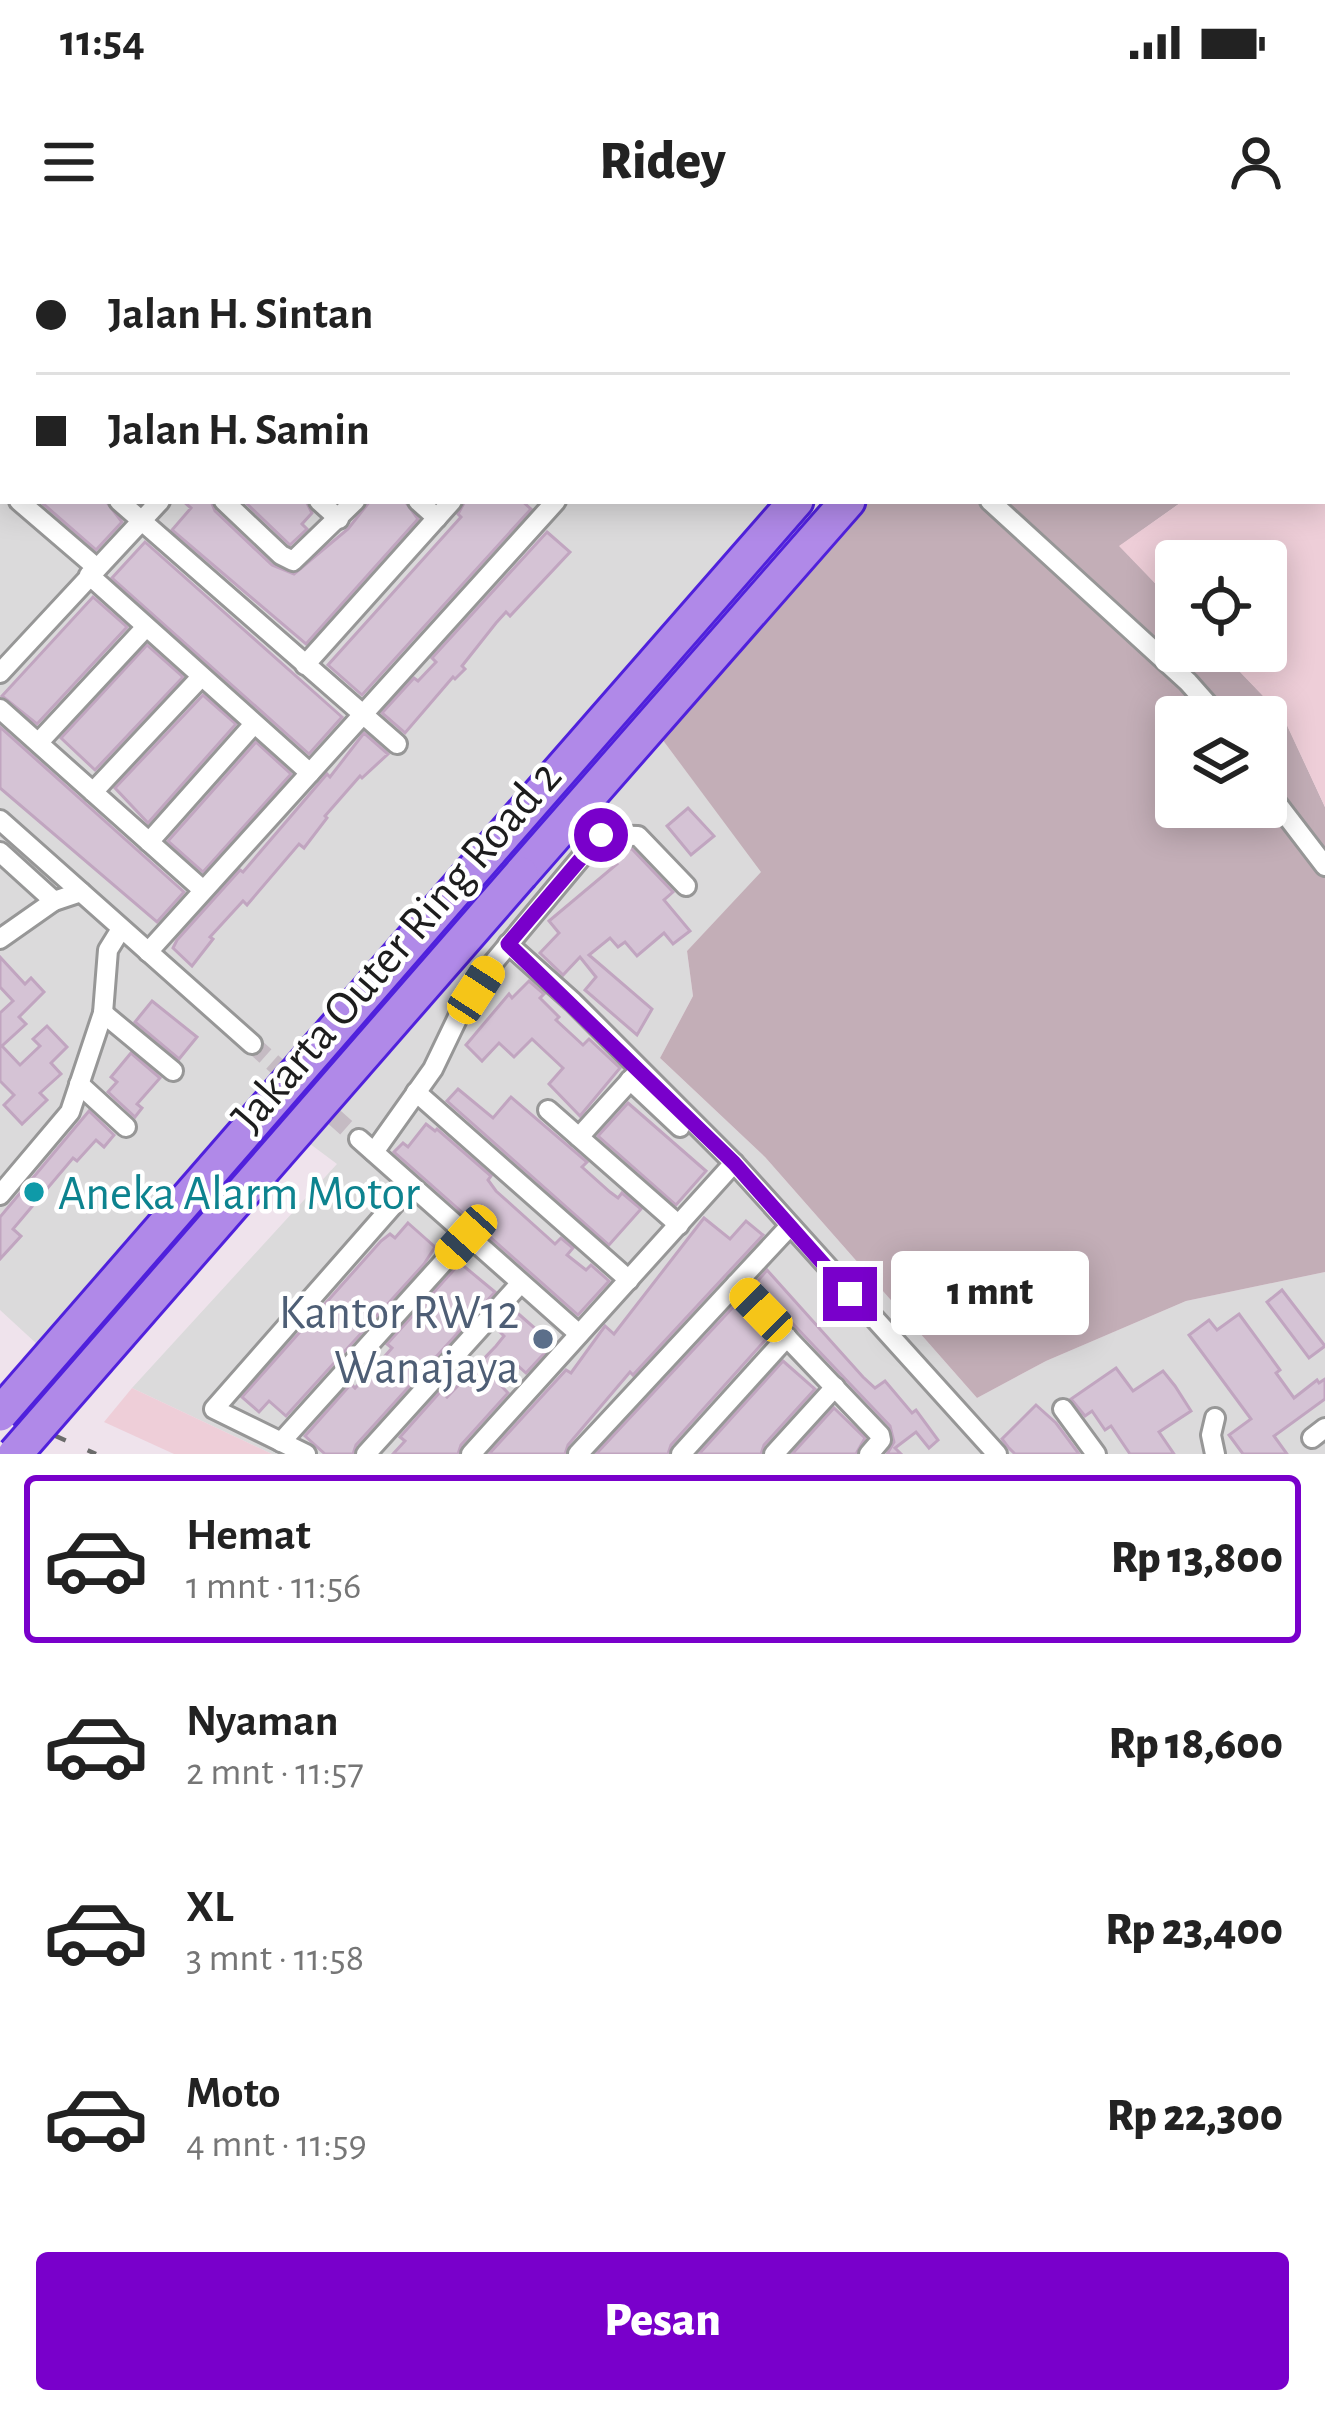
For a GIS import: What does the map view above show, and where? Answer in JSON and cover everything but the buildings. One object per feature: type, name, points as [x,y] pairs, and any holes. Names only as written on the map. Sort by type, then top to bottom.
[{"type":"highway","name":"Jakarta Outer Ring Road 2","points":[[0,1414],[793,504]]},
{"type":"highway","name":"Jakarta Outer Ring Road 2","points":[[15,1454],[845,504]]},
{"type":"street","points":[[22,504],[146,627],[310,773]]},
{"type":"street","points":[[122,504],[397,744]]},
{"type":"street","points":[[0,673],[157,504]]},
{"type":"street","points":[[227,504],[280,555],[293,561],[352,504]]},
{"type":"street","points":[[322,504],[338,519]]},
{"type":"street","points":[[421,504],[437,518]]},
{"type":"street","points":[[305,665],[449,504]]},
{"type":"street","points":[[993,504],[1200,696]]},
{"type":"street","points":[[148,952],[362,717],[543,505]]},
{"type":"street","points":[[39,742],[146,627]]},
{"type":"street","points":[[94,792],[201,677]]},
{"type":"street","points":[[0,710],[203,890]]},
{"type":"street","points":[[149,842],[254,724]]},
{"type":"street","points":[[1287,816],[1325,866]]},
{"type":"street","points":[[0,820],[252,1044]]},
{"type":"street","points":[[578,1334],[367,1146],[433,1069],[458,1017],[508,944],[601,835],[638,836],[686,886]]},
{"type":"street","points":[[0,852],[54,901]]},
{"type":"street","points":[[0,939],[54,901],[81,892]]},
{"type":"street","points":[[0,1195],[67,1119],[103,1013],[108,950],[121,929]]},
{"type":"street","points":[[508,944],[789,1227],[997,1454]]},
{"type":"street","points":[[103,1013],[173,1071]]},
{"type":"street","points":[[579,1137],[634,1075]]},
{"type":"street","points":[[79,1084],[126,1127]]},
{"type":"street","points":[[416,1093],[629,1280]]},
{"type":"street","points":[[548,1110],[679,1226]]},
{"type":"street","points":[[471,1454],[731,1167]]},
{"type":"street","points":[[306,1454],[214,1409],[410,1186]]},
{"type":"street","points":[[578,1454],[789,1227]]},
{"type":"street","points":[[281,1442],[466,1237]]},
{"type":"street","points":[[736,1284],[882,1436],[868,1454]]},
{"type":"street","points":[[366,1454],[519,1285]]},
{"type":"street","points":[[681,1454],[787,1337]]},
{"type":"street","points":[[774,1454],[835,1387]]},
{"type":"street","points":[[1063,1409],[1096,1454]]},
{"type":"street","points":[[1215,1418],[1210,1435],[1215,1454]]},
{"type":"shaded area","points":[[0,504],[793,504],[50,1356],[0,1310]]},
{"type":"shaded area","points":[[857,504],[1179,504],[1120,546],[1155,583],[1155,672],[1240,672],[1264,696],[1155,696],[1155,828],[1287,828],[1287,725],[1325,807],[1325,1272],[1186,1301],[1046,1361],[977,1398],[765,1157],[660,1058],[693,996],[687,951],[761,872],[662,739]]},
{"type":"shaded area","points":[[1179,504],[1325,504],[1325,807],[1287,726],[1287,696],[1263,696],[1240,672],[1287,672],[1287,540],[1155,540],[1155,583],[1119,546]]},
{"type":"shaded area","points":[[662,739],[762,872],[687,951],[693,996],[660,1058],[765,1157],[977,1398],[1046,1361],[1186,1301],[1325,1272],[1325,1454],[272,1454],[132,1388],[337,1164],[278,1120],[337,1030],[392,1014]]},
{"type":"shaded area","points":[[132,1388],[272,1454],[174,1454],[104,1422]]},
{"type":"tunnel","points":[[252,1044],[359,1139]]},
{"type":"railway","points":[[0,1411],[96,1454]]},
{"type":"place","name":"Aneka Alarm Motor","points":[[34,1192]]},
{"type":"place","name":"Kantor RW12 Wanajaya","points":[[543,1339]]},
{"type":"route","points":[[601,835],[508,944],[734,1163],[850,1294]]}]
